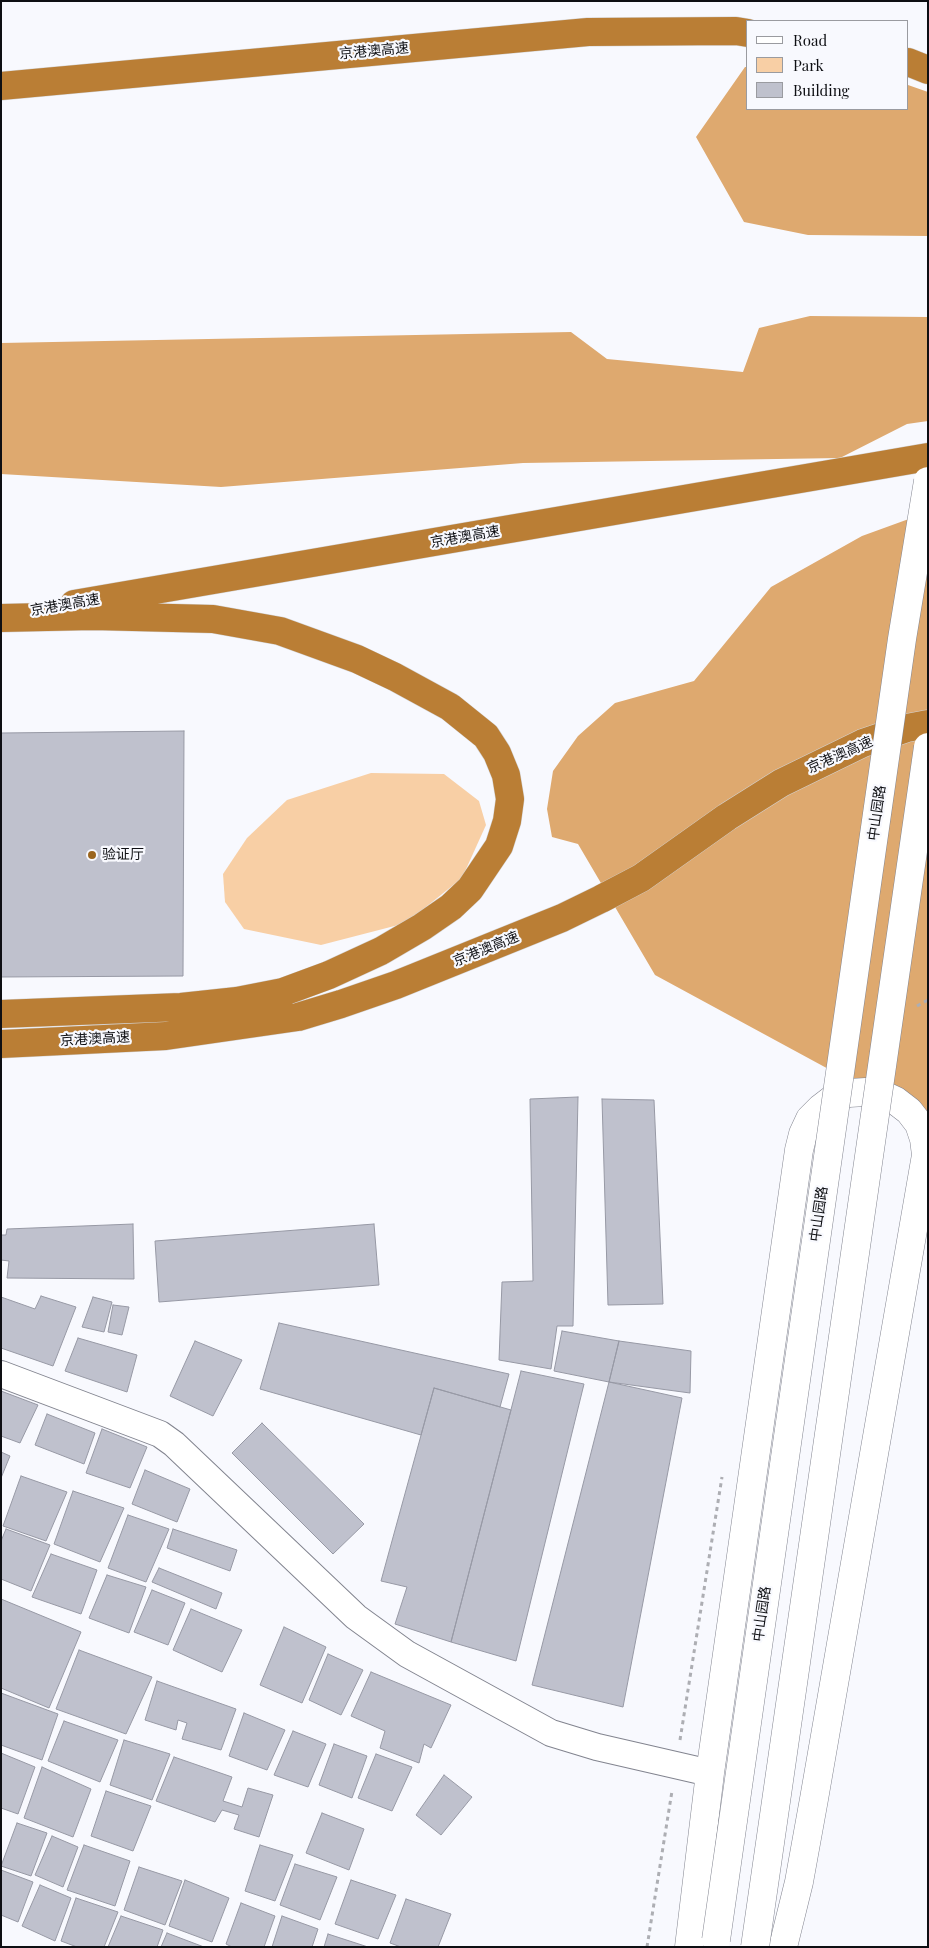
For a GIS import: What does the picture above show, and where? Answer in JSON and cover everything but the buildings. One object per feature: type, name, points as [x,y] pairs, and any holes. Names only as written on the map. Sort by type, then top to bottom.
[{"type":"highway","name":"京港澳高速","points":[[1,86],[588,32],[736,30],[746,32]]},
{"type":"highway","points":[[909,62],[928,70]]},
{"type":"highway","name":"京港澳高速","points":[[1,617],[928,458]]},
{"type":"highway","points":[[1,617],[94,616],[213,619],[280,630],[364,662],[403,680],[450,707],[486,736],[497,753],[506,775],[510,799],[507,821],[499,846],[470,889],[451,907],[422,927],[381,951],[329,975],[283,992],[237,1001],[181,1007],[1,1014]]},
{"type":"highway","name":"京港澳高速","points":[[1,1044],[166,1036],[298,1017],[396,985],[562,918],[601,900],[641,878],[781,783],[863,743],[907,728],[928,724]]},
{"type":"main road","name":"中山园路","points":[[715,1944],[900,649],[928,481]]},
{"type":"main road","points":[[755,1947],[928,747]]},
{"type":"main road","points":[[689,1947],[710,1773],[802,1134],[810,1119],[834,1098],[849,1093],[866,1092],[882,1094],[896,1101],[914,1118],[924,1139],[926,1155],[814,1799],[799,1882],[783,1947]]},
{"type":"street","points":[[1,1374],[160,1434],[174,1444],[356,1617],[407,1654],[551,1733],[597,1747],[710,1773]]},
{"type":"green space","points":[[371,773],[444,774],[479,801],[486,825],[462,878],[406,923],[321,945],[244,929],[225,902],[223,874],[247,838],[287,800]]},
{"type":"shaded area","points":[[745,67],[746,110],[909,110],[909,85],[928,92],[928,236],[808,235],[744,222],[696,137]]},
{"type":"shaded area","points":[[810,316],[928,317],[928,421],[907,424],[840,458],[523,463],[221,487],[1,474],[1,343],[571,332],[607,359],[743,372],[759,328]]},
{"type":"shaded area","points":[[928,512],[928,1123],[655,975],[578,844],[552,837],[547,809],[553,771],[578,736],[615,703],[694,681],[771,587],[862,536]]},
{"type":"place","name":"验证厅","points":[[92,855]]}]
